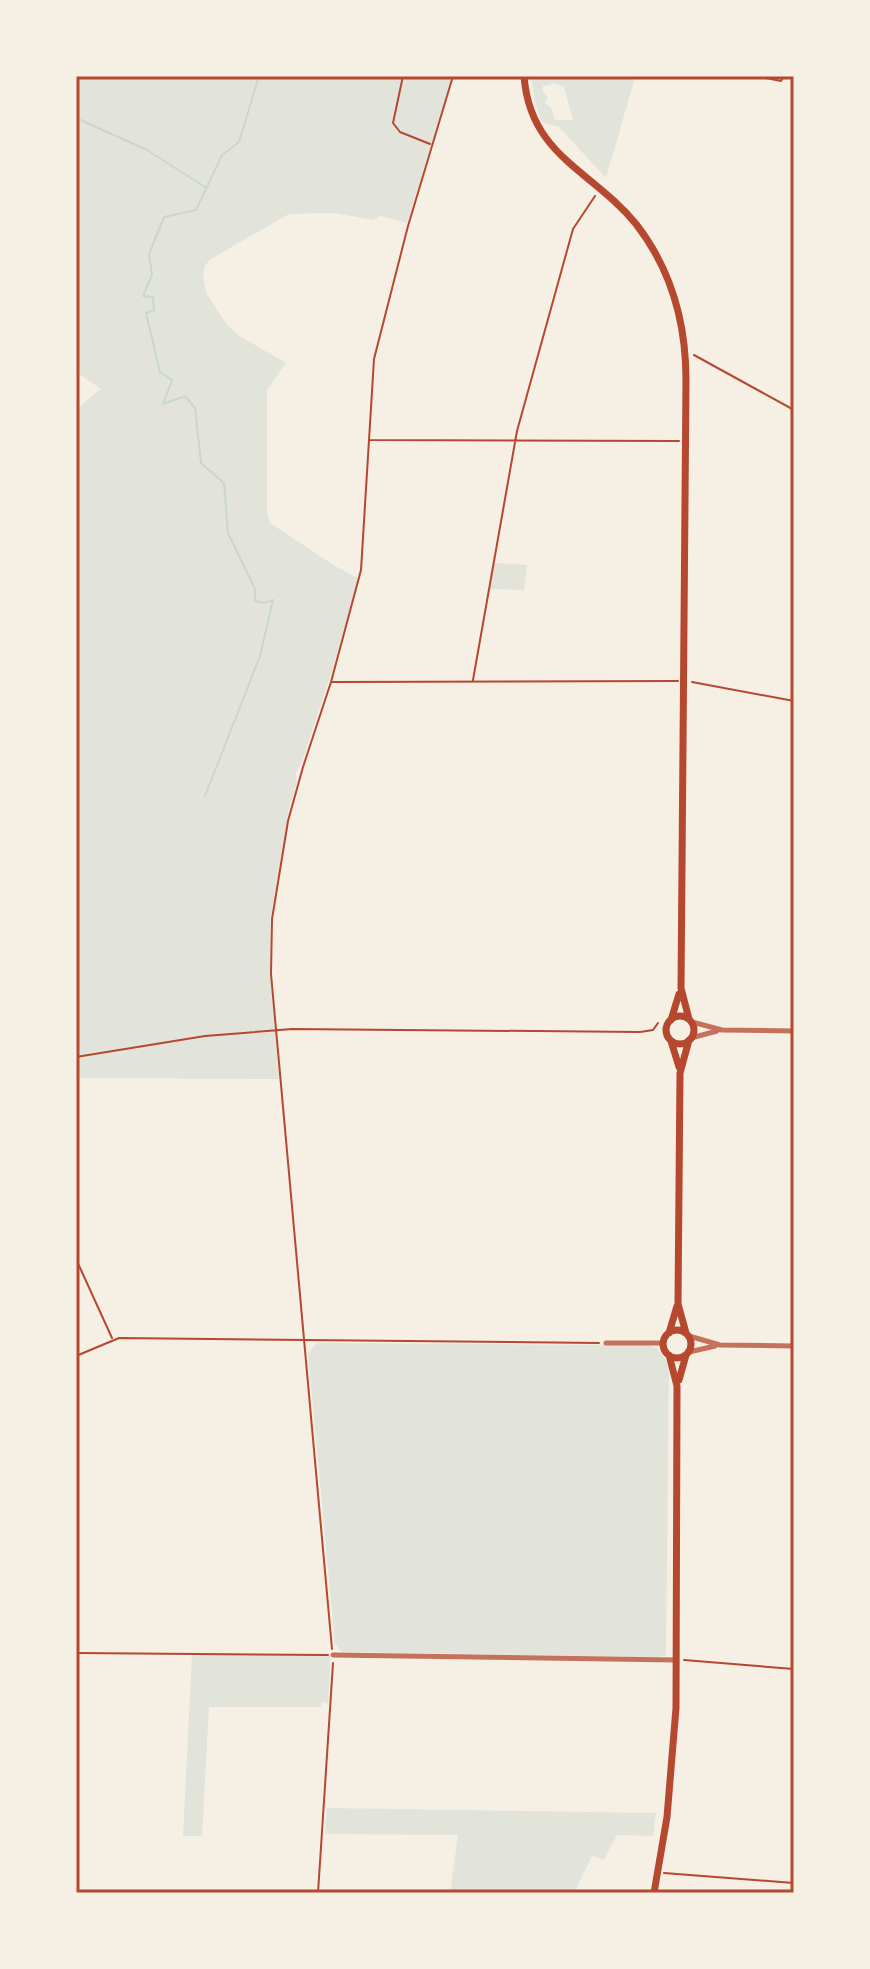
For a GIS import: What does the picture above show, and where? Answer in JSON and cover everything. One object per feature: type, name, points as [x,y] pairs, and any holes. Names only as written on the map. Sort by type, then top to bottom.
[{"type":"main road","points":[[524,76],[527,100],[540,132],[557,152],[634,222],[658,258],[676,300],[686,351],[681,988],[694,1029],[680,1073]]},
{"type":"main road","points":[[677,1386],[691,1344],[678,1304],[680,1073],[667,1030],[681,988]]},
{"type":"main road","points":[[671,1020],[680,1016],[690,1021]]},
{"type":"main road","points":[[671,1039],[680,1044],[690,1039]]},
{"type":"main road","points":[[654,1893],[667,1817],[674,1746],[677,1386],[663,1343],[678,1304]]},
{"type":"main road","points":[[669,1333],[675,1330],[687,1335]]},
{"type":"main road","points":[[669,1355],[678,1358],[687,1353]]},
{"type":"street","points":[[690,1021],[722,1030],[794,1031]]},
{"type":"street","points":[[690,1039],[722,1030]]},
{"type":"street","points":[[687,1335],[720,1345]]},
{"type":"street","points":[[606,1343],[663,1343]]},
{"type":"street","points":[[687,1353],[720,1345],[794,1346]]},
{"type":"street","points":[[333,1655],[676,1660]]},
{"type":"path","points":[[403,76],[393,118],[394,127],[432,144]]},
{"type":"path","points":[[318,1893],[333,1655],[271,965],[272,919],[294,795],[331,682],[361,570],[374,359],[453,76]]},
{"type":"path","points":[[755,76],[781,81],[784,76]]},
{"type":"path","points":[[473,680],[515,440],[573,229],[600,189]]},
{"type":"path","points":[[686,351],[794,410]]},
{"type":"path","points":[[369,440],[686,441]]},
{"type":"path","points":[[331,682],[684,681],[794,701]]},
{"type":"path","points":[[76,1057],[205,1036],[292,1029],[640,1032],[653,1030],[658,1023]]},
{"type":"path","points":[[76,1259],[113,1339]]},
{"type":"path","points":[[76,1356],[113,1339],[606,1343]]},
{"type":"path","points":[[76,1653],[333,1655]]},
{"type":"path","points":[[676,1660],[794,1669]]},
{"type":"path","points":[[658,1873],[794,1883]]},
{"type":"shaded area","points":[[76,76],[452,76],[407,223],[380,216],[373,220],[335,213],[289,214],[211,259],[203,273],[206,293],[227,325],[238,335],[286,363],[267,390],[267,512],[270,523],[358,578],[333,668],[295,775],[297,782],[289,809],[270,920],[270,974],[279,1079],[76,1078],[76,409],[101,389],[76,372]]},
{"type":"shaded area","points":[[531,76],[625,76],[634,81],[606,178],[556,124],[557,127],[542,122]],"holes":[[[552,82],[564,87],[573,120],[555,120],[551,108],[545,103],[548,98],[543,86]]]},
{"type":"shaded area","points":[[494,563],[527,565],[524,590],[490,589]]},
{"type":"shaded area","points":[[317,1343],[649,1345],[658,1349],[669,1365],[666,1655],[342,1652],[335,1644],[308,1353]]},
{"type":"shaded area","points":[[192,1653],[331,1655],[328,1703],[322,1702],[321,1707],[209,1707],[202,1836],[183,1836]]},
{"type":"shaded area","points":[[327,1808],[656,1813],[653,1836],[617,1835],[604,1860],[592,1856],[574,1893],[450,1893],[458,1835],[325,1834]]},
{"type":"waterway","points":[[205,796],[260,656],[273,600],[264,603],[255,601],[255,589],[228,533],[224,483],[201,463],[195,408],[185,396],[163,404],[172,380],[160,372],[146,313],[154,310],[153,297],[143,296],[152,275],[149,254],[164,217],[196,210],[222,155],[239,142],[259,76]]},
{"type":"waterway","points":[[76,118],[147,150],[205,187]]}]
